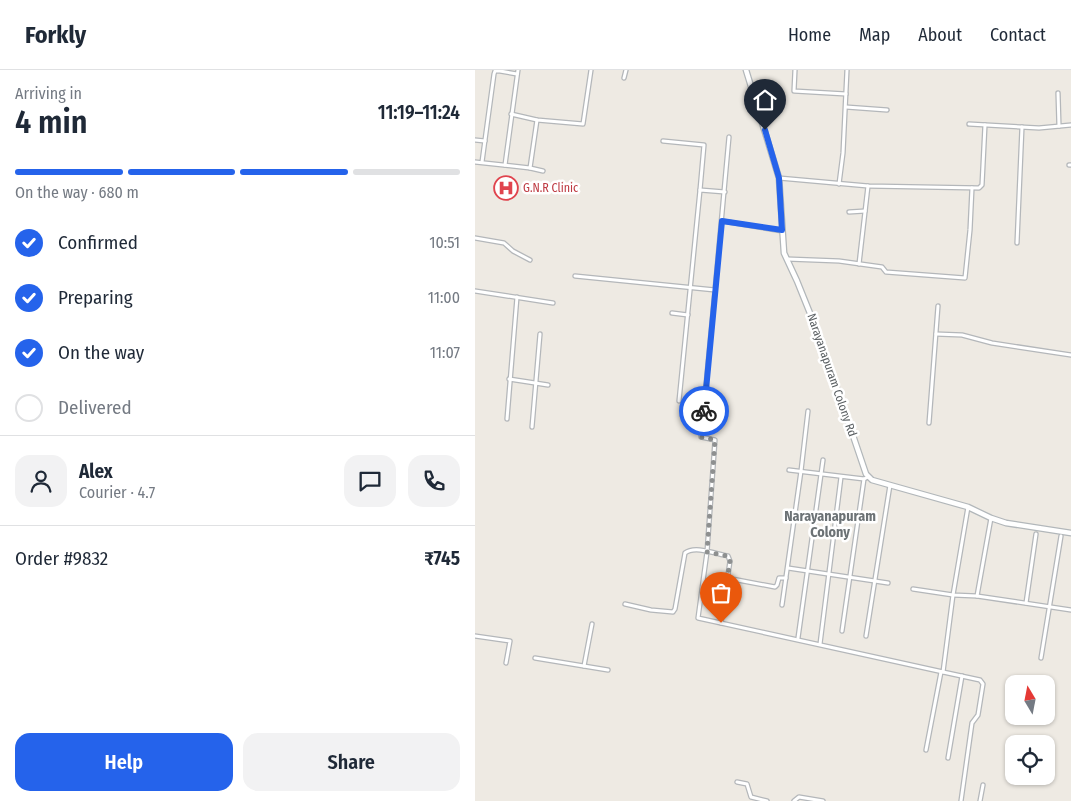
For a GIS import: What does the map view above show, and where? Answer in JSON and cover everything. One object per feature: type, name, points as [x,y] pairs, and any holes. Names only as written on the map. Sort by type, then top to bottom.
[{"type":"street","points":[[511,114],[537,120],[583,124],[591,70]]},
{"type":"street","points":[[624,78],[626,70]]},
{"type":"street","name":"Narayanapuram Colony Rd","points":[[746,70],[779,178],[784,253],[820,338],[866,478]]},
{"type":"street","points":[[795,70],[794,91],[846,94]]},
{"type":"street","points":[[839,184],[846,107],[847,70]]},
{"type":"street","points":[[482,162],[495,71],[517,72],[505,165]]},
{"type":"street","points":[[1058,93],[1059,126]]},
{"type":"street","points":[[846,107],[887,110]]},
{"type":"street","points":[[530,168],[537,120]]},
{"type":"street","points":[[969,124],[1039,128],[1071,125]]},
{"type":"street","points":[[779,178],[868,186],[979,188],[982,185],[985,125]]},
{"type":"street","points":[[1017,243],[1022,127]]},
{"type":"street","points":[[729,137],[701,437],[715,440],[707,552],[697,616],[982,681],[983,688],[979,715],[972,723],[961,801]]},
{"type":"street","points":[[475,140],[485,141]]},
{"type":"street","points":[[663,141],[704,145],[679,401]]},
{"type":"street","points":[[475,162],[543,171]]},
{"type":"street","points":[[859,264],[868,186]]},
{"type":"street","points":[[787,259],[839,261],[883,267],[886,272],[965,278],[971,188]]},
{"type":"street","points":[[700,190],[725,192]]},
{"type":"street","points":[[849,212],[865,211]]},
{"type":"street","points":[[722,221],[782,230]]},
{"type":"street","points":[[475,238],[504,243],[513,251],[530,260]]},
{"type":"street","points":[[575,276],[715,290]]},
{"type":"street","points":[[475,291],[553,303]]},
{"type":"street","points":[[507,419],[517,297]]},
{"type":"street","points":[[929,423],[938,306]]},
{"type":"street","points":[[672,313],[688,315]]},
{"type":"street","points":[[532,427],[540,334]]},
{"type":"street","points":[[937,334],[962,336],[991,343],[1071,355]]},
{"type":"street","points":[[509,379],[548,385]]},
{"type":"street","points":[[782,605],[808,411]]},
{"type":"street","points":[[798,638],[823,460]]},
{"type":"street","points":[[789,470],[841,477],[866,478],[968,507],[1005,523],[1071,533]]},
{"type":"street","points":[[820,644],[841,477]]},
{"type":"street","points":[[842,631],[866,478]]},
{"type":"street","points":[[867,636],[889,484]]},
{"type":"street","points":[[926,750],[942,672],[968,507]]},
{"type":"street","points":[[977,596],[991,518]]},
{"type":"street","points":[[1026,603],[1036,534]]},
{"type":"street","points":[[1041,658],[1061,536]]},
{"type":"street","points":[[625,604],[651,610],[673,612],[685,553],[691,550],[728,556],[730,561],[721,623]]},
{"type":"street","points":[[788,568],[888,583]]},
{"type":"street","points":[[727,578],[775,587],[778,579],[786,578]]},
{"type":"street","points":[[913,589],[1071,610]]},
{"type":"street","points":[[584,666],[592,624]]},
{"type":"street","points":[[475,636],[509,641],[506,663]]},
{"type":"street","points":[[535,658],[608,670]]},
{"type":"street","points":[[948,758],[962,676]]},
{"type":"street","points":[[737,782],[747,784],[751,798],[767,801]]},
{"type":"street","points":[[980,801],[983,785]]},
{"type":"street","points":[[794,801],[799,797],[823,801]]},
{"type":"way so far","points":[[704,411],[701,437],[715,440],[707,552],[728,556],[730,561],[721,623]]},
{"type":"place","name":"G.N.R Clinic","points":[[506,188]]},
{"type":"district","name":"Narayanapuram Colony","points":[[830,524]]},
{"type":"route","points":[[704,411],[722,221],[782,230],[779,178],[765,130]]}]
